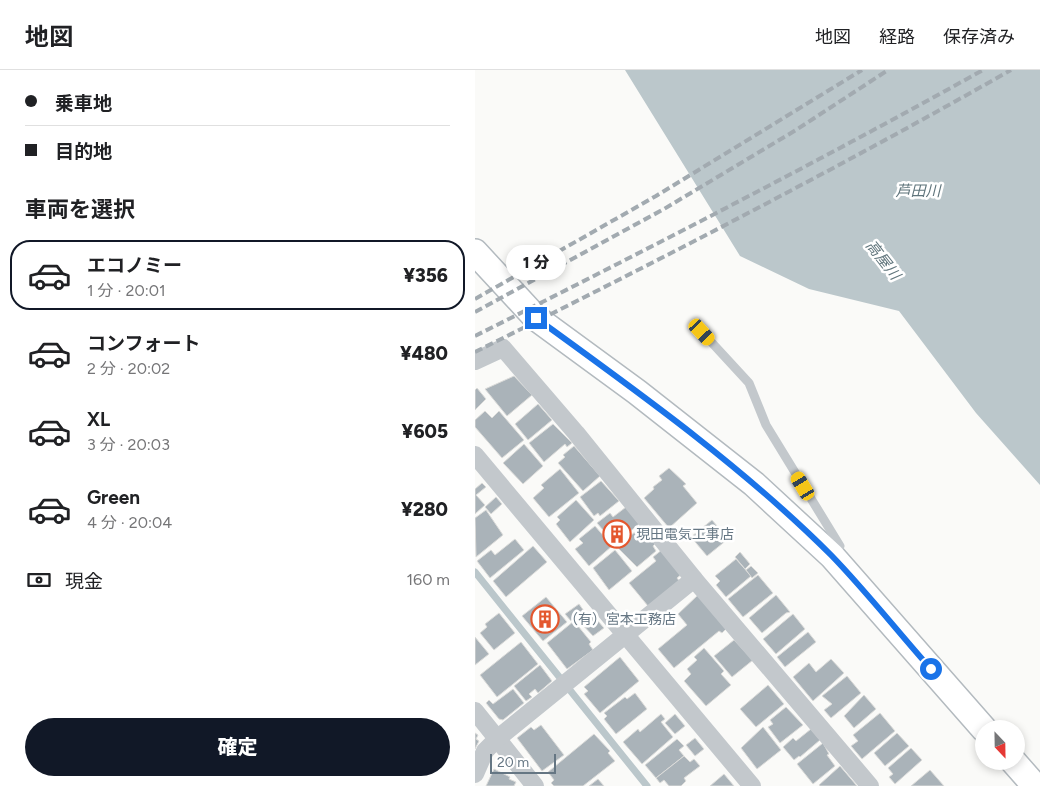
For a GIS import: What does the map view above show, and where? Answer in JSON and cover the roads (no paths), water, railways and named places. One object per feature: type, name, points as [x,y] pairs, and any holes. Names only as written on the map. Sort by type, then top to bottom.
[{"type":"street","points":[[475,252],[536,318],[637,392],[754,484],[832,556],[976,720]]},
{"type":"street","points":[[475,361],[503,348],[576,433],[694,579],[870,786]]},
{"type":"street","points":[[475,455],[752,786]]},
{"type":"street","points":[[475,774],[485,751],[498,738],[694,579]]},
{"type":"street","points":[[475,711],[535,786]]},
{"type":"street","points":[[1021,770],[1035,786]]},
{"type":"lane","points":[[702,332],[749,383],[766,424],[840,546],[832,556]]},
{"type":"water","name":"芦田川","points":[[625,70],[1040,70],[1040,485],[976,413],[899,311],[809,289],[740,256]]},
{"type":"waterway","points":[[475,572],[647,786]]},
{"type":"railway","points":[[475,299],[656,196],[862,70]]},
{"type":"railway","points":[[475,312],[664,209],[796,130],[888,70]]},
{"type":"railway","points":[[475,336],[731,206],[983,70]]},
{"type":"railway","points":[[475,352],[745,215],[1011,70]]},
{"type":"place","name":"現田電気工事店","points":[[617,534]]},
{"type":"place","name":"（有）宮本工務店","points":[[545,619]]},
{"type":"water label","name":"高屋川","points":[[883,260]]}]
